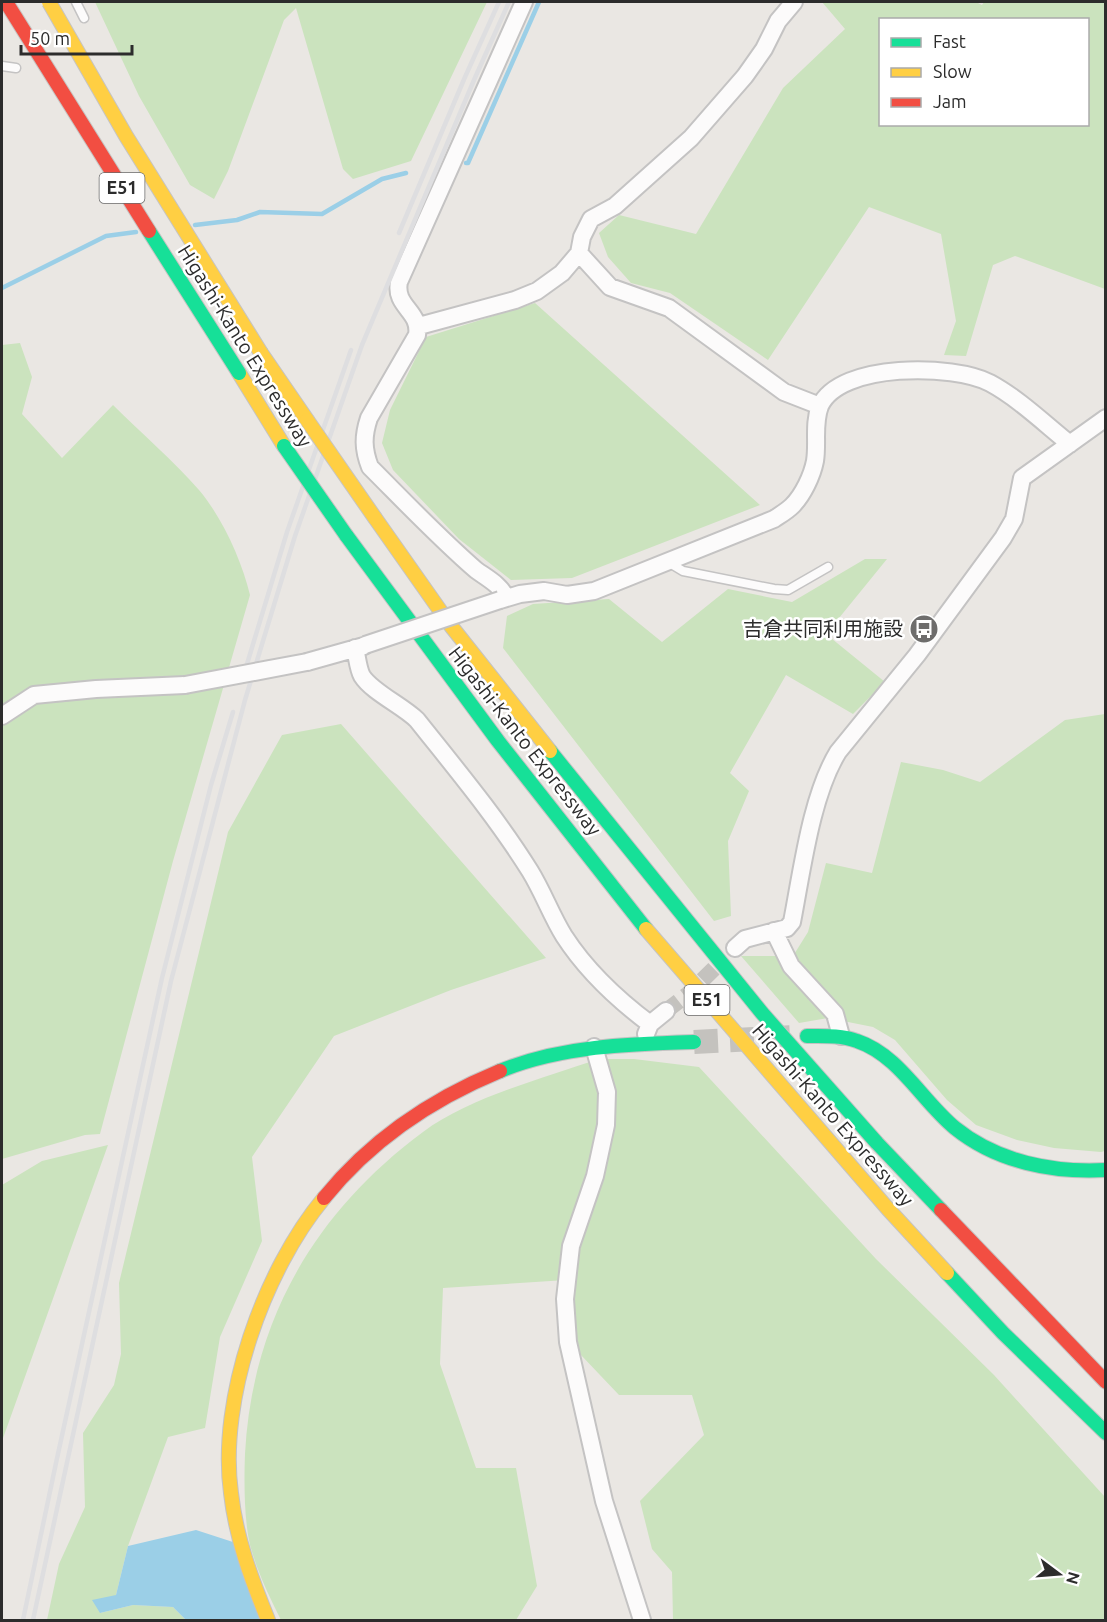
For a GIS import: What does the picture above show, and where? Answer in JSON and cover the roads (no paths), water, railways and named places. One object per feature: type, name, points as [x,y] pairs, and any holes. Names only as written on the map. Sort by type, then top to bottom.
[{"type":"main road","name":"Higashi-Kanto Expressway","points":[[6,2],[284,446],[346,535],[498,741],[642,925],[888,1209],[1003,1333],[1106,1434]]},
{"type":"main road","name":"Higashi-Kanto Expressway","points":[[49,2],[126,136],[261,353],[451,626],[733,979],[870,1135],[1106,1382]]},
{"type":"main road","points":[[807,1036],[841,1036],[858,1040],[878,1050],[956,1129],[991,1150],[1016,1161],[1054,1168],[1093,1172],[1106,1170]]},
{"type":"main road","points":[[268,1620],[251,1576],[236,1526],[230,1468],[230,1436],[234,1400],[242,1366],[271,1284],[313,1210],[365,1153],[462,1087],[507,1068],[594,1047],[694,1042]]},
{"type":"main road","points":[[956,1227],[1106,1364]]},
{"type":"street","points":[[503,599],[502,590],[434,531],[370,467],[365,455],[364,431],[369,418],[417,335],[419,326],[400,299],[399,282],[524,2]]},
{"type":"street","points":[[419,326],[515,300],[537,291],[562,273],[579,253],[582,237],[591,219],[615,206],[691,138],[745,76],[764,50],[778,21],[794,2]]},
{"type":"street","points":[[579,253],[610,287],[669,308],[784,392],[820,406]]},
{"type":"street","points":[[2,716],[34,695],[96,689],[185,685],[307,662],[360,647],[519,594],[544,591],[567,595],[594,591],[668,562],[774,519],[792,506],[806,485],[814,461],[820,406],[828,395],[841,384],[873,373],[942,370],[975,376],[991,383],[1070,444]]},
{"type":"street","points":[[735,948],[745,939],[787,928],[792,922],[816,809],[831,763],[917,655],[1003,538],[1014,519],[1022,477],[1106,418]]},
{"type":"street","points":[[360,647],[362,676],[380,693],[406,709],[417,720],[501,829],[530,872],[563,934],[576,953],[597,977],[650,1024]]},
{"type":"street","points":[[774,931],[792,966],[835,1014],[841,1036]]},
{"type":"street","points":[[643,1044],[650,1024],[666,1011]]},
{"type":"street","points":[[594,1047],[606,1092],[606,1125],[595,1176],[571,1246],[565,1299],[568,1342],[604,1501],[642,1620]]},
{"type":"lane","points":[[76,2],[84,18]]},
{"type":"lane","points":[[2,66],[16,68]]},
{"type":"lane","points":[[668,562],[683,571],[788,590],[828,567]]},
{"type":"water","points":[[196,1530],[236,1543],[265,1620],[186,1620],[173,1607],[133,1605],[100,1613],[92,1600],[116,1595],[128,1546]]},
{"type":"waterway","points":[[466,163],[468,163],[539,2]]},
{"type":"waterway","points":[[195,225],[237,220],[260,212],[322,214],[382,179],[406,173]]},
{"type":"waterway","points":[[2,288],[106,236],[136,232]]},
{"type":"tunnel","points":[[666,1011],[688,994],[725,958]]},
{"type":"tunnel","points":[[694,1042],[796,1037]]},
{"type":"railway","points":[[399,233],[499,2]]},
{"type":"railway","points":[[33,1620],[171,981],[245,700],[295,536],[362,345],[509,2]]},
{"type":"railway","points":[[244,674],[287,532],[351,350]]},
{"type":"railway","points":[[23,1620],[162,978],[211,785],[233,712]]},
{"type":"place","name":"吉倉共同利用施設","points":[[924,629]]}]
